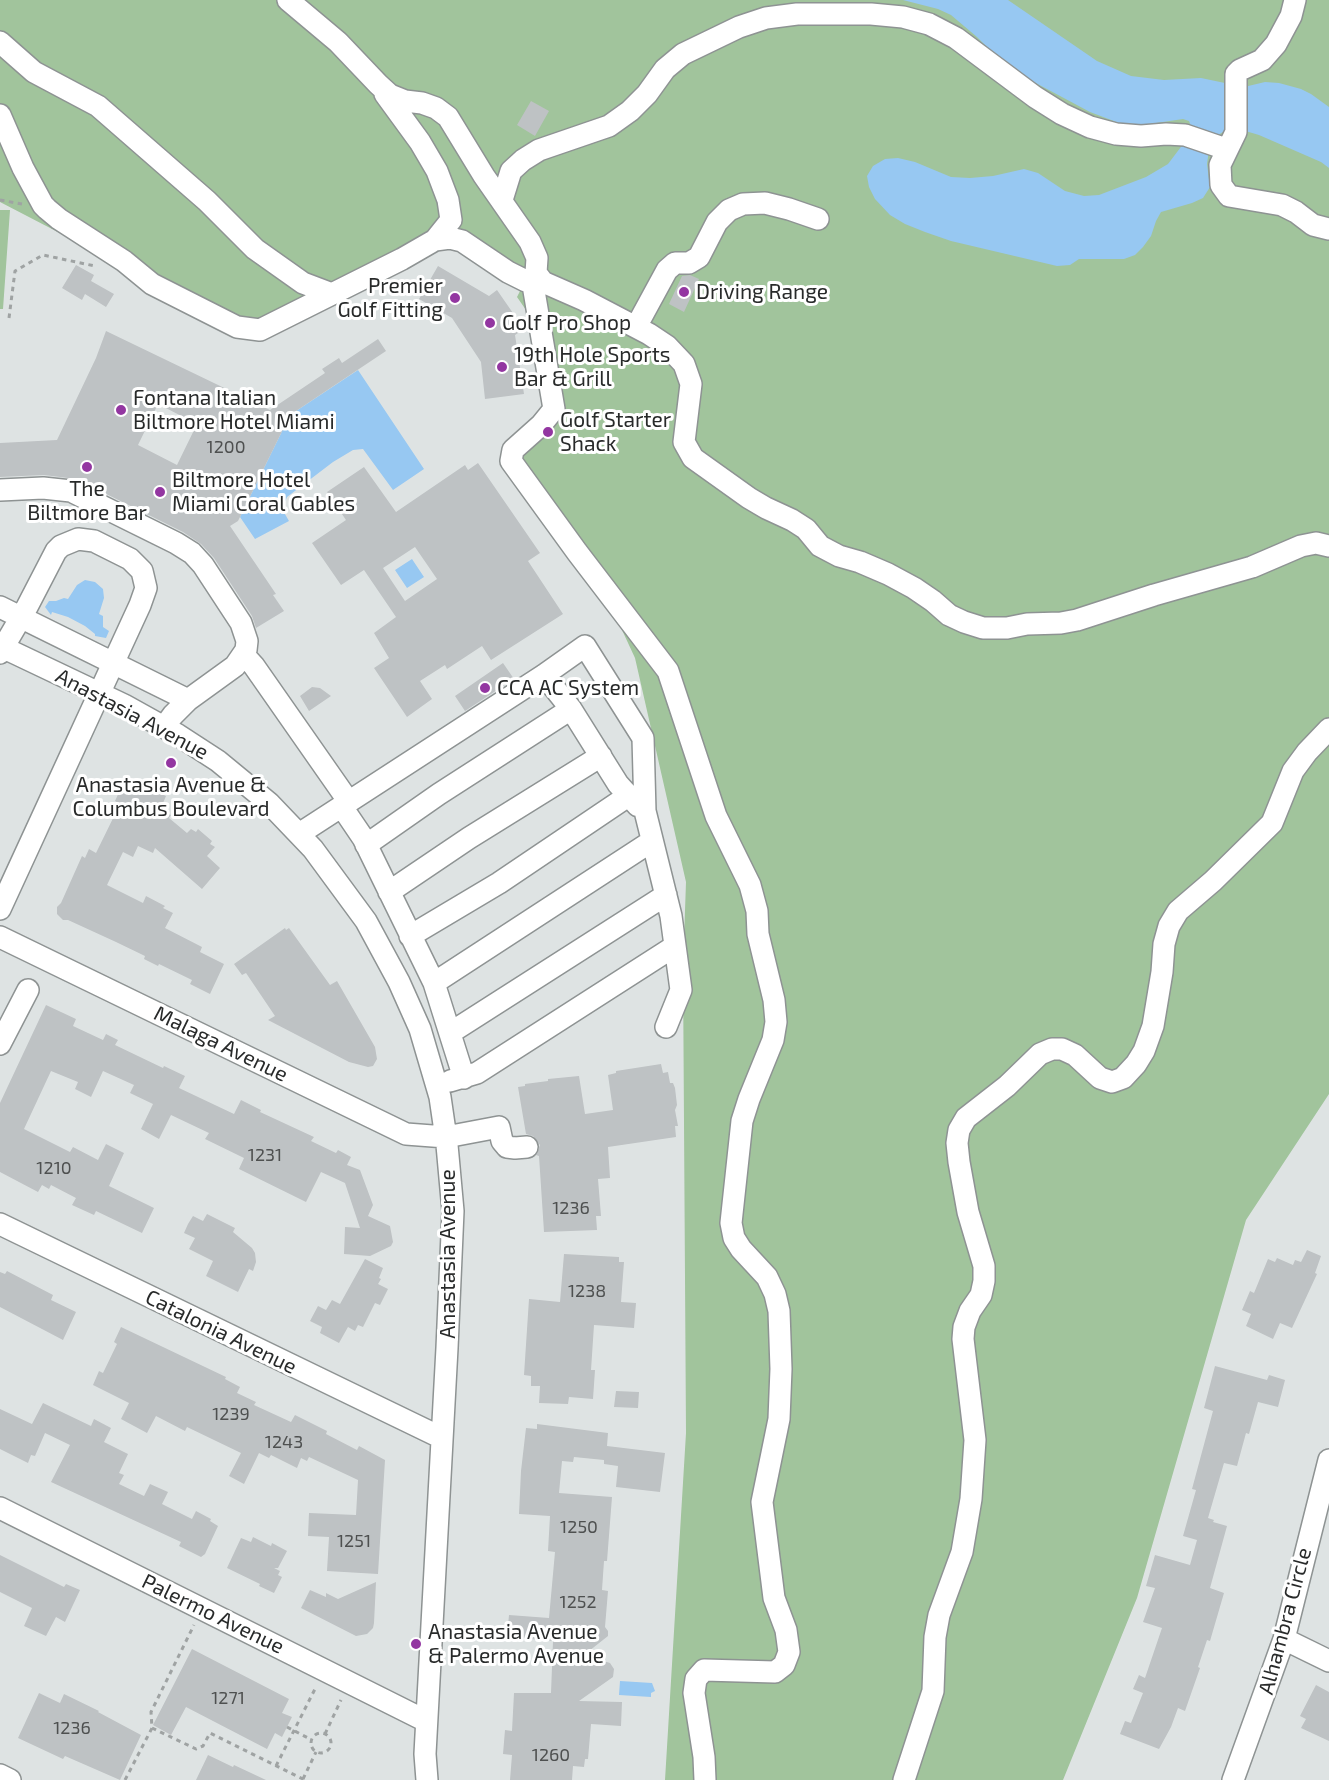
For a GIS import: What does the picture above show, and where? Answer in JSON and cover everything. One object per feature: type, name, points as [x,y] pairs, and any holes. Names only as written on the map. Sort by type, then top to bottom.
[{"type":"street","points":[[288,0],[338,42],[390,95],[436,108],[448,117],[484,176],[530,242],[537,258],[536,278],[554,409],[541,425],[513,450],[511,461],[566,538],[668,670],[716,816],[750,885],[757,911],[760,945],[774,1000],[776,1022],[773,1040],[742,1121],[731,1223],[734,1238],[741,1249],[767,1277],[775,1294],[779,1311],[781,1369],[779,1419],[762,1502],[774,1598],[786,1630],[789,1652],[784,1665],[775,1672],[705,1670],[696,1680],[694,1693],[704,1757],[705,1780]]},
{"type":"street","points":[[1295,0],[1292,16],[1276,44],[1262,60],[1236,74],[1226,142],[1220,165],[1221,185],[1229,196],[1282,205],[1313,225],[1329,229]]},
{"type":"street","points":[[502,200],[511,171],[523,160],[539,150],[609,126],[630,111],[647,94],[664,69],[683,54],[739,27],[766,18],[797,14],[871,14],[903,17],[929,24],[956,38],[1035,97],[1062,114],[1090,127],[1116,134],[1185,135],[1226,142]]},
{"type":"street","points":[[0,42],[34,72],[106,112],[207,201],[255,249],[303,283],[332,294]]},
{"type":"street","points":[[0,115],[10,141],[43,206],[124,261],[152,284],[237,327],[260,330],[402,259],[435,240],[451,220],[448,200],[437,171],[420,142],[378,84]]},
{"type":"street","points":[[636,327],[667,270],[675,263],[688,263],[699,257],[717,222],[729,210],[743,204],[765,203],[818,219]]},
{"type":"street","points":[[435,240],[450,238],[462,241],[508,272],[526,281],[536,278],[584,300],[667,346],[684,364],[691,384],[684,442],[693,458],[749,498],[799,524],[820,546],[839,556],[888,574],[914,588],[949,615],[964,622],[984,628],[1007,628],[1077,620],[1252,567],[1301,546],[1316,543],[1329,546]]},
{"type":"street","points":[[0,490],[43,488],[71,491],[166,538],[192,553],[241,623],[247,641],[244,655],[235,666],[188,700],[164,727]]},
{"type":"street","points":[[0,909],[144,597],[146,579],[142,571],[130,559],[94,541],[78,538],[70,542],[56,551],[1,649]]},
{"type":"street","points":[[0,607],[188,700]]},
{"type":"street","points":[[299,834],[585,646],[643,738],[645,811],[666,894],[681,990],[666,1027]]},
{"type":"street","name":"Anastasia Avenue","points":[[1,649],[99,693],[164,727],[195,745],[269,803],[299,834],[340,884],[377,940],[420,1029],[437,1085],[446,1137],[451,1177],[452,1245],[424,1755],[427,1780]]},
{"type":"street","points":[[244,655],[279,702],[345,804],[434,983],[464,1078]]},
{"type":"street","points":[[544,675],[571,709],[628,796],[645,811]]},
{"type":"street","points":[[366,845],[439,794],[571,709]]},
{"type":"street","points":[[904,1780],[933,1691],[935,1637],[939,1615],[962,1552],[971,1499],[975,1440],[963,1339],[970,1311],[981,1295],[984,1266],[968,1212],[958,1152],[959,1130],[966,1118],[1007,1086],[1040,1054],[1052,1049],[1062,1049],[1075,1055],[1100,1078],[1112,1082],[1123,1078],[1136,1064],[1144,1051],[1153,1026],[1164,944],[1169,926],[1178,911],[1272,824],[1293,771],[1329,729]]},
{"type":"street","points":[[389,892],[469,838],[601,756]]},
{"type":"street","points":[[410,936],[499,883],[628,796]]},
{"type":"street","points":[[434,983],[652,841]]},
{"type":"street","points":[[450,1033],[666,894]]},
{"type":"street","name":"Malaga Avenue","points":[[0,937],[406,1134],[446,1137],[499,1127],[502,1141],[507,1147],[527,1147]]},
{"type":"street","points":[[437,1085],[477,1073],[675,946]]},
{"type":"street","points":[[0,1044],[28,990]]},
{"type":"street","name":"Catalonia Avenue","points":[[0,1224],[442,1438]]},
{"type":"street","name":"Alhambra Circle","points":[[1233,1780],[1262,1706],[1284,1639],[1306,1544],[1329,1460]]},
{"type":"street","name":"Palermo Avenue","points":[[0,1508],[426,1721]]},
{"type":"street","points":[[1284,1639],[1329,1661]]},
{"type":"street","points":[[415,1780],[424,1755]]},
{"type":"street","points":[[0,1775],[10,1780]]},
{"type":"path","points":[[9,318],[15,271],[33,260],[43,255],[97,266]]},
{"type":"path","points":[[125,1780],[152,1728],[151,1712],[194,1625]]},
{"type":"path","points":[[276,1766],[316,1685]]},
{"type":"path","points":[[325,1734],[342,1698]]},
{"type":"path","points":[[287,1727],[312,1740]]},
{"type":"path","points":[[152,1728],[196,1749],[202,1746],[210,1732],[304,1779],[316,1752]]},
{"type":"path","points":[[318,1733],[325,1734],[330,1738],[331,1747],[325,1753],[316,1752],[311,1744],[312,1740],[318,1733]]},
{"type":"green space","points":[[0,0],[1329,0],[1329,1094],[1246,1220],[1137,1598],[1063,1780],[665,1780],[686,1433],[683,968],[686,882],[635,658],[596,574],[516,460],[549,434],[550,418],[531,311],[526,310],[517,297],[520,291],[519,286],[452,245],[418,255],[260,337],[0,202]]},
{"type":"green space","points":[[0,210],[10,210],[3,309],[0,309]]},
{"type":"water","points":[[903,0],[1008,0],[1097,61],[1131,76],[1164,80],[1201,78],[1244,87],[1265,82],[1279,83],[1301,89],[1329,107],[1329,168],[1321,162],[1259,135],[1242,130],[1223,132],[1215,137],[1209,150],[1207,164],[1210,187],[1203,198],[1161,212],[1151,236],[1143,247],[1135,255],[1124,259],[1079,259],[1070,265],[1057,266],[951,241],[925,232],[890,215],[875,199],[867,176],[873,166],[885,159],[898,158],[915,162],[951,177],[970,178],[993,176],[1024,169],[1038,173],[1065,191],[1084,196],[1099,195],[1146,177],[1168,164],[1193,131],[1189,121],[1183,119],[1127,126],[1090,112],[1005,65],[951,15],[938,9]]},
{"type":"water","points":[[358,370],[424,469],[393,490],[363,449],[353,450],[333,462],[287,497],[282,509],[289,521],[255,539],[240,517],[290,415]]},
{"type":"water","points":[[412,559],[424,577],[407,588],[395,570]]},
{"type":"water","points":[[85,580],[95,582],[103,589],[104,598],[99,614],[103,616],[103,627],[109,631],[106,638],[95,636],[85,626],[68,617],[52,612],[51,615],[45,607],[49,601],[68,599],[77,585]]},
{"type":"water","points":[[620,1681],[652,1683],[655,1691],[651,1693],[651,1697],[619,1695]]},
{"type":"building","points":[[531,101],[549,111],[535,136],[517,125]]},
{"type":"building","points":[[76,265],[94,275],[91,281],[114,294],[106,307],[85,294],[82,300],[62,288]]},
{"type":"building","points":[[438,266],[489,296],[497,290],[524,329],[515,335],[524,394],[485,399],[481,362],[452,318],[419,299]]},
{"type":"building","name":"Driving Range","points":[[690,275],[699,279],[684,312],[669,304],[682,276]]},
{"type":"building","name":"Biltmore Hotel Miami Coral Gables","points":[[106,331],[270,410],[325,373],[322,369],[339,358],[342,363],[378,339],[386,351],[290,415],[238,521],[230,526],[276,594],[273,595],[284,611],[256,628],[252,616],[214,558],[201,544],[183,532],[76,479],[44,475],[0,477],[0,443],[57,440],[96,358]],"holes":[[[158,404],[197,424],[177,465],[138,445]]]},
{"type":"building","points":[[478,463],[540,553],[528,561],[563,614],[491,660],[482,646],[447,669],[445,665],[420,681],[432,699],[407,717],[374,668],[389,658],[374,633],[396,617],[364,570],[341,585],[312,543],[346,520],[327,492],[364,467],[396,512],[465,465],[468,470]],"holes":[[[415,547],[437,579],[405,601],[383,568]]]},
{"type":"building","name":"CCA AC System","points":[[503,663],[514,679],[465,711],[455,696]]},
{"type":"building","points":[[312,687],[320,688],[331,696],[309,711],[300,696]]},
{"type":"building","points":[[126,777],[166,796],[160,810],[171,815],[169,818],[187,833],[191,829],[196,832],[198,829],[212,841],[210,844],[215,847],[207,856],[220,868],[202,889],[155,848],[153,853],[138,846],[133,857],[123,852],[107,885],[143,903],[146,896],[165,906],[163,908],[173,913],[165,928],[202,947],[200,952],[224,964],[210,994],[190,984],[192,980],[144,959],[145,956],[116,942],[68,920],[63,920],[57,914],[57,907],[61,903],[82,856],[85,858],[89,849],[96,853],[120,804],[115,801]]},
{"type":"building","points":[[285,928],[286,930],[289,928],[330,985],[337,981],[375,1047],[377,1059],[373,1066],[368,1067],[349,1062],[268,1020],[275,1016],[246,973],[242,975],[234,964]]},
{"type":"building","points":[[46,1005],[76,1019],[73,1026],[103,1040],[106,1034],[118,1040],[115,1045],[185,1076],[179,1088],[234,1114],[241,1100],[261,1110],[260,1112],[314,1137],[311,1141],[336,1153],[338,1150],[351,1157],[347,1165],[360,1170],[373,1205],[368,1216],[390,1226],[393,1242],[391,1246],[370,1256],[344,1254],[345,1227],[360,1228],[345,1183],[321,1172],[306,1202],[239,1169],[244,1158],[205,1139],[209,1133],[171,1115],[159,1139],[141,1129],[153,1104],[130,1093],[134,1085],[103,1071],[91,1097],[75,1089],[78,1082],[51,1071],[24,1129],[70,1152],[73,1147],[98,1160],[106,1144],[124,1153],[109,1186],[154,1208],[142,1233],[96,1211],[94,1215],[72,1205],[76,1198],[51,1185],[49,1189],[42,1185],[38,1192],[0,1172],[0,1103]]},
{"type":"building","points":[[661,1064],[663,1073],[668,1072],[670,1083],[673,1083],[675,1088],[678,1126],[675,1126],[676,1137],[608,1147],[610,1178],[598,1179],[601,1216],[596,1216],[597,1230],[544,1232],[539,1156],[536,1155],[540,1145],[533,1136],[526,1134],[518,1087],[548,1081],[548,1079],[579,1076],[585,1114],[613,1110],[608,1075],[616,1071]]},
{"type":"building","points":[[207,1214],[235,1228],[233,1232],[255,1253],[256,1262],[253,1271],[249,1269],[238,1292],[206,1276],[213,1261],[189,1249],[195,1238],[184,1233],[188,1224],[193,1216],[203,1221]]},
{"type":"building","points":[[1307,1250],[1321,1256],[1315,1273],[1317,1274],[1292,1328],[1280,1323],[1273,1339],[1246,1326],[1251,1314],[1242,1310],[1250,1291],[1254,1293],[1268,1259],[1275,1262],[1277,1258],[1293,1265],[1295,1260],[1301,1262]]},
{"type":"building","points":[[564,1254],[619,1257],[619,1262],[624,1262],[621,1302],[636,1303],[634,1328],[594,1325],[591,1370],[595,1370],[593,1399],[569,1397],[568,1404],[539,1403],[540,1386],[531,1386],[531,1376],[524,1375],[529,1299],[560,1302]]},
{"type":"building","points":[[365,1259],[383,1268],[378,1284],[388,1289],[380,1305],[375,1303],[363,1327],[358,1325],[355,1331],[348,1327],[339,1343],[320,1333],[322,1327],[310,1321],[318,1306],[326,1310],[332,1300],[340,1304]]},
{"type":"building","points":[[7,1271],[53,1295],[51,1300],[76,1312],[63,1340],[0,1307],[0,1272],[5,1274]]},
{"type":"building","points":[[121,1327],[226,1377],[225,1379],[240,1387],[237,1393],[256,1402],[254,1405],[291,1422],[295,1415],[357,1450],[359,1446],[385,1460],[378,1574],[327,1571],[329,1537],[308,1536],[309,1513],[356,1515],[358,1480],[309,1457],[307,1461],[301,1458],[297,1468],[271,1455],[269,1458],[259,1453],[244,1484],[229,1476],[241,1453],[187,1427],[185,1431],[156,1416],[147,1433],[121,1419],[129,1403],[93,1385],[99,1371],[103,1373],[117,1344],[114,1342]]},
{"type":"building","points":[[1215,1366],[1267,1380],[1269,1375],[1285,1380],[1278,1407],[1258,1402],[1237,1466],[1224,1463],[1208,1518],[1227,1526],[1210,1588],[1224,1593],[1185,1711],[1178,1708],[1159,1749],[1120,1734],[1125,1721],[1131,1723],[1143,1693],[1133,1689],[1139,1675],[1145,1678],[1162,1628],[1143,1622],[1155,1588],[1146,1586],[1155,1555],[1190,1565],[1197,1540],[1183,1536],[1196,1490],[1192,1489],[1213,1411],[1204,1408]]},
{"type":"building","points":[[616,1391],[639,1392],[638,1408],[614,1407]]},
{"type":"building","points":[[43,1403],[91,1426],[94,1419],[111,1428],[104,1442],[128,1454],[119,1473],[124,1475],[119,1484],[144,1496],[150,1484],[168,1492],[162,1504],[192,1519],[196,1511],[211,1519],[210,1521],[218,1526],[205,1554],[201,1557],[179,1546],[181,1542],[51,1482],[70,1445],[45,1433],[35,1456],[31,1455],[28,1463],[0,1449],[0,1409],[32,1424]]},
{"type":"building","points":[[537,1424],[608,1433],[607,1446],[665,1453],[660,1492],[616,1487],[618,1466],[604,1464],[604,1460],[574,1457],[573,1462],[562,1461],[559,1493],[612,1497],[607,1561],[604,1561],[602,1590],[608,1591],[605,1627],[608,1636],[584,1655],[610,1663],[614,1669],[613,1677],[579,1701],[622,1702],[621,1726],[591,1724],[588,1759],[585,1759],[584,1767],[573,1766],[572,1780],[510,1780],[512,1755],[503,1754],[505,1730],[512,1731],[514,1693],[551,1693],[553,1641],[507,1637],[509,1615],[549,1618],[555,1552],[548,1551],[550,1516],[519,1514],[526,1428],[537,1429]]},
{"type":"building","points":[[253,1537],[287,1551],[278,1568],[274,1568],[280,1571],[278,1575],[282,1577],[274,1593],[227,1568],[241,1538],[251,1542]]},
{"type":"building","points":[[0,1555],[64,1587],[66,1584],[80,1590],[65,1622],[56,1617],[46,1636],[24,1626],[32,1608],[0,1592]]},
{"type":"building","points":[[376,1582],[374,1623],[373,1628],[367,1634],[356,1636],[301,1608],[310,1590],[326,1597],[326,1593],[338,1599]]},
{"type":"building","points":[[192,1649],[289,1699],[282,1713],[292,1717],[282,1737],[275,1733],[267,1749],[186,1707],[171,1735],[153,1725]]},
{"type":"building","points":[[1316,1685],[1329,1692],[1329,1741],[1301,1728],[1306,1719],[1300,1716]]},
{"type":"building","points":[[39,1693],[60,1703],[64,1694],[141,1735],[120,1780],[65,1756],[63,1759],[18,1738]]},
{"type":"building","points":[[208,1755],[233,1767],[234,1765],[266,1780],[196,1780]]},
{"type":"place","name":"Driving Range","points":[[684,292]]},
{"type":"place","name":"Premier Golf Fitting","points":[[455,298]]},
{"type":"place","name":"Golf Pro Shop","points":[[490,323]]},
{"type":"place","name":"19th Hole Sports Bar & Grill","points":[[502,367]]},
{"type":"place","name":"Fontana Italian Biltmore Hotel Miami","points":[[121,410]]},
{"type":"place","name":"Golf Starter Shack","points":[[548,432]]},
{"type":"place","name":"The Biltmore Bar","points":[[87,467]]},
{"type":"place","name":"Biltmore Hotel Miami Coral Gables","points":[[160,492]]},
{"type":"place","name":"CCA AC System","points":[[485,688]]},
{"type":"place","name":"Anastasia Avenue & Columbus Boulevard","points":[[171,763]]},
{"type":"place","name":"Anastasia Avenue & Palermo Avenue","points":[[416,1644]]}]
